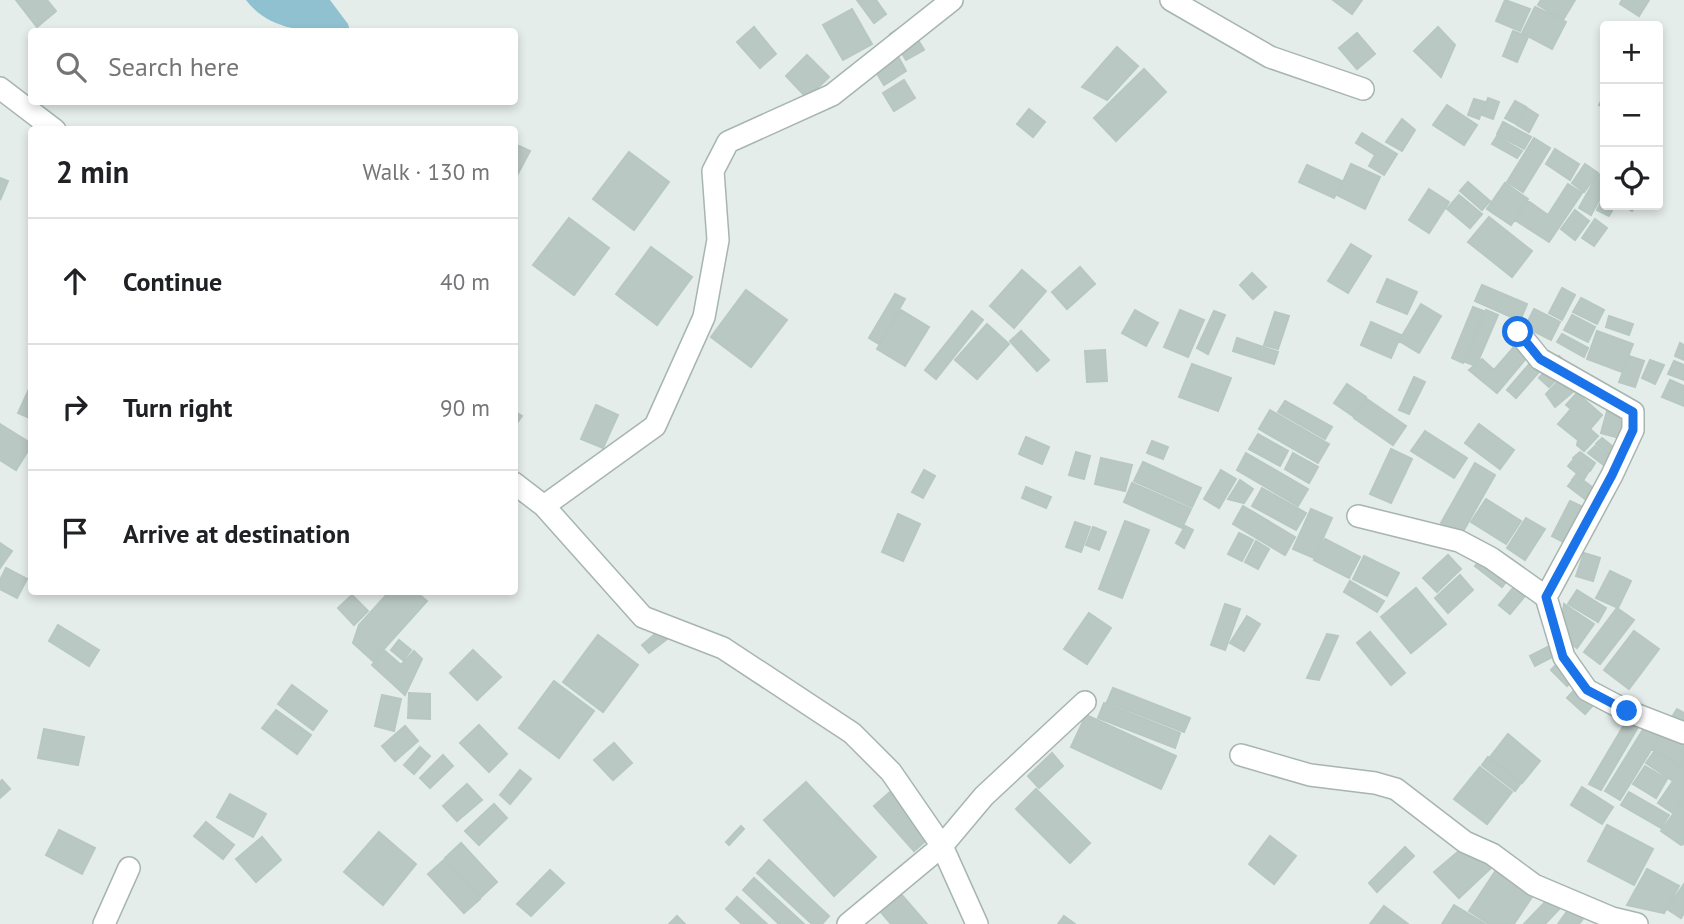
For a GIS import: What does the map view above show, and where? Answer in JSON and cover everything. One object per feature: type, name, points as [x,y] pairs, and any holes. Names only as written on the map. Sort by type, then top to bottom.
[{"type":"street","points":[[544,506],[655,426],[664,411],[704,317],[718,240],[713,171],[729,142],[832,95],[952,0]]},
{"type":"street","points":[[1171,0],[1270,57],[1363,89]]},
{"type":"street","points":[[0,88],[50,126]]},
{"type":"street","points":[[1518,332],[1540,359],[1633,412],[1633,430],[1612,475],[1546,597]]},
{"type":"street","points":[[518,486],[544,506],[643,617],[723,648],[852,733],[891,772],[942,845],[977,924]]},
{"type":"street","points":[[1358,516],[1459,541],[1491,558],[1546,597],[1563,657],[1587,690],[1627,711],[1684,733]]},
{"type":"street","points":[[848,924],[942,845],[984,796],[1085,702]]},
{"type":"street","points":[[1241,755],[1310,775],[1376,783],[1396,789],[1465,842],[1492,854],[1534,885],[1612,918],[1637,924]]},
{"type":"street","points":[[104,924],[129,868]]},
{"type":"water","points":[[246,0],[330,0],[349,28],[294,28],[280,25],[256,11]]},
{"type":"building","points":[[16,0],[47,0],[56,11],[37,27]]},
{"type":"building","points":[[857,0],[876,0],[886,14],[874,23]]},
{"type":"building","points":[[1333,0],[1362,0],[1352,14]]},
{"type":"building","points":[[1505,0],[1530,9],[1520,31],[1496,21]]},
{"type":"building","points":[[1541,0],[1575,0],[1563,20],[1538,5]]},
{"type":"building","points":[[1622,0],[1649,0],[1639,16],[1620,4]]},
{"type":"building","points":[[1535,7],[1566,22],[1552,49],[1522,33]]},
{"type":"building","points":[[852,9],[872,44],[843,60],[823,25]]},
{"type":"building","points":[[908,23],[924,50],[906,60],[890,34]]},
{"type":"building","points":[[754,27],[776,54],[760,68],[737,42]]},
{"type":"building","points":[[1438,27],[1455,45],[1441,77],[1414,51]]},
{"type":"building","points":[[1513,31],[1528,37],[1517,62],[1503,56]]},
{"type":"building","points":[[1357,33],[1375,54],[1357,69],[1339,48]]},
{"type":"building","points":[[888,38],[906,71],[884,85],[866,55]]},
{"type":"building","points":[[1117,47],[1138,66],[1107,100],[1082,87]]},
{"type":"building","points":[[807,55],[829,77],[807,98],[786,76]]},
{"type":"building","points":[[1144,69],[1166,92],[1116,141],[1094,118]]},
{"type":"building","points":[[904,80],[915,98],[894,111],[883,93]]},
{"type":"building","points":[[1488,98],[1499,102],[1493,119],[1482,115]]},
{"type":"building","points":[[1474,99],[1485,102],[1479,119],[1468,115]]},
{"type":"building","points":[[1515,101],[1526,107],[1516,124],[1505,118]]},
{"type":"building","points":[[1447,105],[1477,125],[1464,145],[1433,125]]},
{"type":"building","points":[[1527,108],[1538,115],[1529,132],[1517,125]]},
{"type":"building","points":[[1029,109],[1045,122],[1033,137],[1017,124]]},
{"type":"building","points":[[1402,119],[1415,130],[1402,151],[1386,142]]},
{"type":"building","points":[[1503,122],[1531,137],[1524,149],[1497,134]]},
{"type":"building","points":[[1362,133],[1397,154],[1384,175],[1369,166],[1375,155],[1356,143]]},
{"type":"building","points":[[1497,136],[1522,151],[1517,158],[1492,144]]},
{"type":"building","points":[[1534,138],[1550,148],[1523,192],[1507,182]]},
{"type":"building","points":[[518,148],[530,151],[518,174]]},
{"type":"building","points":[[1555,149],[1579,164],[1570,180],[1546,164]]},
{"type":"building","points":[[629,152],[669,182],[634,230],[593,199]]},
{"type":"building","points":[[1351,164],[1380,177],[1365,209],[1337,195]]},
{"type":"building","points":[[1585,164],[1598,173],[1584,192],[1572,183]]},
{"type":"building","points":[[1307,165],[1342,181],[1334,198],[1299,182]]},
{"type":"building","points":[[1598,174],[1600,175],[1600,198],[1591,215],[1579,208]]},
{"type":"building","points":[[0,178],[8,181],[0,200]]},
{"type":"building","points":[[1468,182],[1490,201],[1482,210],[1460,191]]},
{"type":"building","points":[[1505,183],[1528,199],[1511,225],[1487,209]]},
{"type":"building","points":[[1568,184],[1582,193],[1549,242],[1515,220],[1528,201],[1548,215]]},
{"type":"building","points":[[1429,189],[1449,202],[1429,233],[1409,220]]},
{"type":"building","points":[[1459,195],[1482,214],[1470,228],[1447,209]]},
{"type":"building","points":[[1600,204],[1600,210],[1612,210],[1609,216],[1597,210]]},
{"type":"building","points":[[1575,210],[1589,221],[1575,240],[1561,229]]},
{"type":"building","points":[[1489,217],[1532,251],[1512,277],[1468,242]]},
{"type":"building","points":[[569,218],[609,248],[574,295],[533,265]]},
{"type":"building","points":[[1595,219],[1607,228],[1594,246],[1582,238]]},
{"type":"building","points":[[1351,244],[1371,256],[1348,293],[1328,281]]},
{"type":"building","points":[[651,247],[692,277],[657,325],[616,294]]},
{"type":"building","points":[[1080,267],[1095,284],[1067,309],[1052,292]]},
{"type":"building","points":[[1022,270],[1046,291],[1014,328],[990,306]]},
{"type":"building","points":[[1252,273],[1266,287],[1253,299],[1240,285]]},
{"type":"building","points":[[1387,279],[1417,292],[1407,314],[1377,302]]},
{"type":"building","points":[[1482,285],[1527,304],[1520,321],[1475,301]]},
{"type":"building","points":[[1562,288],[1575,295],[1562,320],[1549,313]]},
{"type":"building","points":[[746,290],[787,320],[751,367],[711,337]]},
{"type":"building","points":[[895,294],[905,299],[879,344],[869,338]]},
{"type":"building","points":[[1581,298],[1604,310],[1597,324],[1573,312]]},
{"type":"building","points":[[1421,304],[1441,316],[1419,353],[1399,341]]},
{"type":"building","points":[[1473,307],[1484,311],[1463,363],[1452,358]]},
{"type":"building","points":[[1534,309],[1560,322],[1551,340],[1525,327]]},
{"type":"building","points":[[901,310],[929,327],[905,366],[877,349]]},
{"type":"building","points":[[1135,310],[1158,323],[1146,346],[1122,333]]},
{"type":"building","points":[[1180,310],[1204,320],[1188,357],[1164,347]]},
{"type":"building","points":[[1486,310],[1498,315],[1476,366],[1465,362]]},
{"type":"building","points":[[972,311],[983,320],[936,379],[925,370]]},
{"type":"building","points":[[1214,311],[1225,315],[1208,354],[1197,348]]},
{"type":"building","points":[[1275,312],[1289,316],[1278,349],[1264,345]]},
{"type":"building","points":[[1572,315],[1595,327],[1588,342],[1564,330]]},
{"type":"building","points":[[1609,316],[1633,324],[1629,335],[1606,327]]},
{"type":"building","points":[[1371,322],[1401,335],[1391,358],[1361,345]]},
{"type":"building","points":[[987,324],[1009,344],[977,379],[955,360]]},
{"type":"building","points":[[1518,326],[1538,344],[1497,393],[1469,370],[1482,359],[1494,370],[1514,347],[1508,340]]},
{"type":"building","points":[[1021,331],[1049,360],[1037,371],[1010,341]]},
{"type":"building","points":[[1597,331],[1633,344],[1622,372],[1587,359]]},
{"type":"building","points":[[1562,334],[1588,348],[1584,357],[1557,342]]},
{"type":"building","points":[[1237,338],[1278,352],[1274,364],[1233,351]]},
{"type":"building","points":[[1680,343],[1684,345],[1684,360],[1675,356]]},
{"type":"building","points":[[1543,348],[1553,356],[1516,398],[1507,390]]},
{"type":"building","points":[[1105,350],[1107,381],[1087,382],[1085,351]]},
{"type":"building","points":[[1559,356],[1574,370],[1561,374],[1549,387],[1539,378]]},
{"type":"building","points":[[1629,356],[1644,361],[1635,387],[1619,382]]},
{"type":"building","points":[[1650,360],[1664,365],[1655,384],[1642,378]]},
{"type":"building","points":[[1674,361],[1684,365],[1684,380],[1668,374]]},
{"type":"building","points":[[1192,364],[1231,378],[1218,411],[1179,397]]},
{"type":"building","points":[[1414,377],[1425,382],[1409,414],[1399,410]]},
{"type":"building","points":[[1562,377],[1581,385],[1555,407],[1546,394]]},
{"type":"building","points":[[1670,380],[1684,386],[1684,406],[1662,397]]},
{"type":"building","points":[[1347,384],[1366,397],[1353,416],[1334,403]]},
{"type":"building","points":[[28,392],[28,417],[18,413]]},
{"type":"building","points":[[1577,393],[1602,415],[1590,429],[1598,436],[1584,451],[1577,445],[1578,440],[1558,424],[1571,409],[1566,405]]},
{"type":"building","points":[[1612,393],[1634,400],[1623,439],[1601,433]]},
{"type":"building","points":[[1367,399],[1406,426],[1393,445],[1354,418]]},
{"type":"building","points":[[1285,401],[1332,427],[1325,439],[1278,412]]},
{"type":"building","points":[[596,405],[618,415],[603,448],[581,439]]},
{"type":"building","points":[[1270,410],[1329,444],[1318,463],[1259,429]]},
{"type":"building","points":[[0,424],[28,442],[28,450],[16,470],[0,460]]},
{"type":"building","points":[[1479,424],[1514,450],[1500,469],[1465,443]]},
{"type":"building","points":[[1425,431],[1467,458],[1454,478],[1411,451]]},
{"type":"building","points":[[1258,434],[1288,451],[1280,466],[1249,449]]},
{"type":"building","points":[[1026,437],[1049,447],[1042,464],[1019,454]]},
{"type":"building","points":[[1602,438],[1617,450],[1612,457],[1596,444]]},
{"type":"building","points":[[1152,441],[1168,447],[1163,459],[1147,453]]},
{"type":"building","points":[[1595,446],[1610,458],[1605,466],[1588,453]]},
{"type":"building","points":[[1391,449],[1412,459],[1391,503],[1370,494]]},
{"type":"building","points":[[1076,452],[1090,456],[1084,479],[1069,475]]},
{"type":"building","points":[[1580,452],[1595,463],[1590,471],[1573,458]]},
{"type":"building","points":[[1246,453],[1308,489],[1298,506],[1237,470]]},
{"type":"building","points":[[1293,453],[1318,467],[1309,483],[1285,469]]},
{"type":"building","points":[[1101,458],[1132,465],[1125,491],[1095,484]]},
{"type":"building","points":[[1574,459],[1589,471],[1584,479],[1568,466]]},
{"type":"building","points":[[1143,462],[1201,488],[1192,507],[1134,481]]},
{"type":"building","points":[[1475,463],[1495,475],[1461,535],[1441,523]]},
{"type":"building","points":[[924,470],[935,476],[923,498],[912,492]]},
{"type":"building","points":[[1221,470],[1236,479],[1219,508],[1204,499]]},
{"type":"building","points":[[1576,475],[1596,490],[1593,495],[1572,480]]},
{"type":"building","points":[[1240,480],[1253,489],[1244,503],[1228,499]]},
{"type":"building","points":[[1572,481],[1593,497],[1589,502],[1568,486]]},
{"type":"building","points":[[1132,483],[1191,509],[1182,528],[1124,502]]},
{"type":"building","points":[[1026,487],[1051,497],[1046,508],[1022,498]]},
{"type":"building","points":[[1262,488],[1306,513],[1296,530],[1252,506]]},
{"type":"building","points":[[1486,499],[1521,521],[1506,544],[1471,522]]},
{"type":"building","points":[[1570,501],[1583,507],[1565,543],[1552,536]]},
{"type":"building","points":[[1243,506],[1295,537],[1285,555],[1233,524]]},
{"type":"building","points":[[1311,509],[1332,518],[1314,558],[1293,549]]},
{"type":"building","points":[[898,514],[920,524],[903,561],[882,552]]},
{"type":"building","points":[[1526,518],[1545,529],[1525,560],[1507,548]]},
{"type":"building","points":[[1125,521],[1149,530],[1122,598],[1099,589]]},
{"type":"building","points":[[1075,522],[1090,527],[1081,552],[1066,547]]},
{"type":"building","points":[[1185,526],[1193,530],[1184,548],[1176,543]]},
{"type":"building","points":[[1093,527],[1106,532],[1099,550],[1086,545]]},
{"type":"building","points":[[1239,533],[1253,540],[1242,561],[1228,554]]},
{"type":"building","points":[[1325,539],[1360,557],[1349,578],[1314,560]]},
{"type":"building","points":[[1256,541],[1269,549],[1258,569],[1245,562]]},
{"type":"building","points":[[0,543],[12,551],[0,568]]},
{"type":"building","points":[[1486,552],[1513,573],[1502,587],[1475,566]]},
{"type":"building","points":[[1584,553],[1600,558],[1593,581],[1576,576]]},
{"type":"building","points":[[1448,555],[1461,569],[1437,592],[1423,578]]},
{"type":"building","points":[[1364,556],[1399,573],[1387,596],[1353,579]]},
{"type":"building","points":[[6,568],[27,579],[17,598],[0,589],[0,580]]},
{"type":"building","points":[[1610,571],[1631,581],[1618,608],[1596,598]]},
{"type":"building","points":[[1460,575],[1473,590],[1448,613],[1435,598]]},
{"type":"building","points":[[1350,581],[1384,601],[1377,612],[1344,592]]},
{"type":"building","points":[[1518,582],[1529,591],[1510,614],[1499,605]]},
{"type":"building","points":[[1416,588],[1446,624],[1411,653],[1381,617]]},
{"type":"building","points":[[1577,590],[1606,608],[1598,622],[1568,604]]},
{"type":"building","points":[[352,595],[368,611],[354,625],[338,608]]},
{"type":"building","points":[[386,595],[420,595],[427,601],[373,661],[353,643],[359,625]]},
{"type":"building","points":[[1225,604],[1240,609],[1225,650],[1211,645]]},
{"type":"building","points":[[1564,604],[1594,624],[1577,648],[1566,640],[1561,624]]},
{"type":"building","points":[[1617,608],[1634,620],[1600,664],[1584,652]]},
{"type":"building","points":[[1089,613],[1111,628],[1087,664],[1064,649]]},
{"type":"building","points":[[1247,616],[1260,624],[1244,651],[1230,643]]},
{"type":"building","points":[[58,625],[99,650],[89,666],[49,641]]},
{"type":"building","points":[[660,630],[667,639],[649,653],[642,645]]},
{"type":"building","points":[[1634,631],[1659,649],[1629,689],[1604,670]]},
{"type":"building","points":[[1370,632],[1405,673],[1391,685],[1357,643]]},
{"type":"building","points":[[1327,634],[1338,636],[1319,680],[1307,678]]},
{"type":"building","points":[[598,635],[638,665],[603,712],[563,682]]},
{"type":"building","points":[[399,640],[411,650],[403,660],[391,650]]},
{"type":"building","points":[[1555,643],[1560,653],[1535,666],[1530,656]]},
{"type":"building","points":[[473,650],[501,677],[477,700],[450,673]]},
{"type":"building","points":[[385,651],[401,665],[414,651],[422,659],[405,695],[372,665]]},
{"type":"building","points":[[1567,653],[1583,670],[1567,686],[1551,670]]},
{"type":"building","points":[[1587,676],[1605,692],[1585,714],[1567,698]]},
{"type":"building","points":[[554,681],[594,711],[559,758],[519,728]]},
{"type":"building","points":[[292,685],[327,711],[313,730],[278,704]]},
{"type":"building","points":[[1113,688],[1190,718],[1184,732],[1107,702]]},
{"type":"building","points":[[409,693],[430,694],[430,719],[408,718]]},
{"type":"building","points":[[382,695],[401,699],[394,731],[375,726]]},
{"type":"building","points":[[1104,703],[1180,733],[1175,748],[1098,718]]},
{"type":"building","points":[[1677,709],[1684,713],[1684,769],[1652,749]]},
{"type":"building","points":[[276,710],[311,735],[297,754],[262,728]]},
{"type":"building","points":[[1086,715],[1176,756],[1161,789],[1071,747]]},
{"type":"building","points":[[1630,715],[1641,722],[1601,790],[1589,784]]},
{"type":"building","points":[[1647,723],[1662,732],[1620,800],[1605,791]]},
{"type":"building","points":[[479,725],[507,754],[489,772],[460,743]]},
{"type":"building","points":[[405,726],[418,741],[395,761],[382,746]]},
{"type":"building","points":[[44,729],[84,737],[78,765],[38,758]]},
{"type":"building","points":[[1508,734],[1540,761],[1522,783],[1490,757]]},
{"type":"building","points":[[614,743],[632,763],[613,780],[594,760]]},
{"type":"building","points":[[420,747],[430,756],[414,774],[404,765]]},
{"type":"building","points":[[1656,749],[1684,768],[1684,796],[1673,813],[1658,803],[1673,781],[1646,763]]},
{"type":"building","points":[[1052,753],[1063,766],[1039,788],[1028,776]]},
{"type":"building","points":[[443,755],[453,766],[430,788],[420,778]]},
{"type":"building","points":[[1488,757],[1521,783],[1515,791],[1482,765]]},
{"type":"building","points":[[1645,766],[1667,779],[1656,798],[1633,784]]},
{"type":"building","points":[[1480,767],[1512,792],[1487,824],[1454,799]]},
{"type":"building","points":[[520,770],[531,779],[510,804],[500,795]]},
{"type":"building","points":[[2,780],[10,789],[0,798],[0,782]]},
{"type":"building","points":[[806,782],[876,857],[834,896],[764,820]]},
{"type":"building","points":[[467,784],[482,800],[457,821],[443,806]]},
{"type":"building","points":[[1582,787],[1613,807],[1602,824],[1571,805]]},
{"type":"building","points":[[1036,789],[1090,843],[1070,863],[1016,809]]},
{"type":"building","points":[[890,792],[930,837],[914,851],[874,806]]},
{"type":"building","points":[[1629,792],[1669,815],[1661,828],[1621,805]]},
{"type":"building","points":[[230,794],[266,814],[253,837],[217,817]]},
{"type":"building","points":[[1684,799],[1684,844],[1681,845],[1661,831]]},
{"type":"building","points":[[494,804],[507,818],[479,845],[465,831]]},
{"type":"building","points":[[206,822],[234,845],[223,859],[194,836]]},
{"type":"building","points":[[1607,825],[1653,849],[1634,885],[1588,861]]},
{"type":"building","points":[[741,826],[744,829],[729,845],[726,842]]},
{"type":"building","points":[[59,830],[95,848],[82,874],[46,855]]},
{"type":"building","points":[[379,832],[416,864],[383,905],[344,872]]},
{"type":"building","points":[[1270,836],[1296,856],[1274,884],[1249,864]]},
{"type":"building","points":[[262,837],[281,860],[256,882],[236,859]]},
{"type":"building","points":[[461,843],[497,882],[481,897],[445,858]]},
{"type":"building","points":[[1466,845],[1494,865],[1459,898],[1434,872]]},
{"type":"building","points":[[1405,847],[1414,856],[1377,892],[1369,883]]},
{"type":"building","points":[[444,860],[480,899],[464,913],[428,874]]},
{"type":"building","points":[[769,860],[829,916],[822,924],[812,924],[757,873]]},
{"type":"building","points":[[1498,867],[1536,891],[1514,924],[1489,924],[1469,911]]},
{"type":"building","points":[[1647,869],[1679,886],[1664,913],[1627,905]]},
{"type":"building","points":[[550,870],[564,883],[531,916],[517,904]]},
{"type":"building","points":[[754,878],[804,924],[779,924],[743,890]]},
{"type":"building","points":[[1684,884],[1684,913],[1681,918],[1667,909]]},
{"type":"building","points":[[900,893],[927,924],[891,924],[879,910]]},
{"type":"building","points":[[1551,896],[1562,906],[1545,924],[1524,924]]},
{"type":"building","points":[[737,897],[767,924],[742,924],[726,909]]},
{"type":"building","points":[[1454,905],[1485,924],[1442,924]]},
{"type":"building","points":[[1384,906],[1408,924],[1370,924]]},
{"type":"building","points":[[1571,906],[1585,916],[1579,924],[1558,924]]},
{"type":"building","points":[[677,916],[685,924],[669,924]]},
{"type":"building","points":[[1064,916],[1075,924],[1058,924]]},
{"type":"route","points":[[1518,332],[1540,359],[1633,412],[1633,430],[1612,475],[1572,544],[1546,597],[1563,657],[1587,690],[1627,711]]}]
